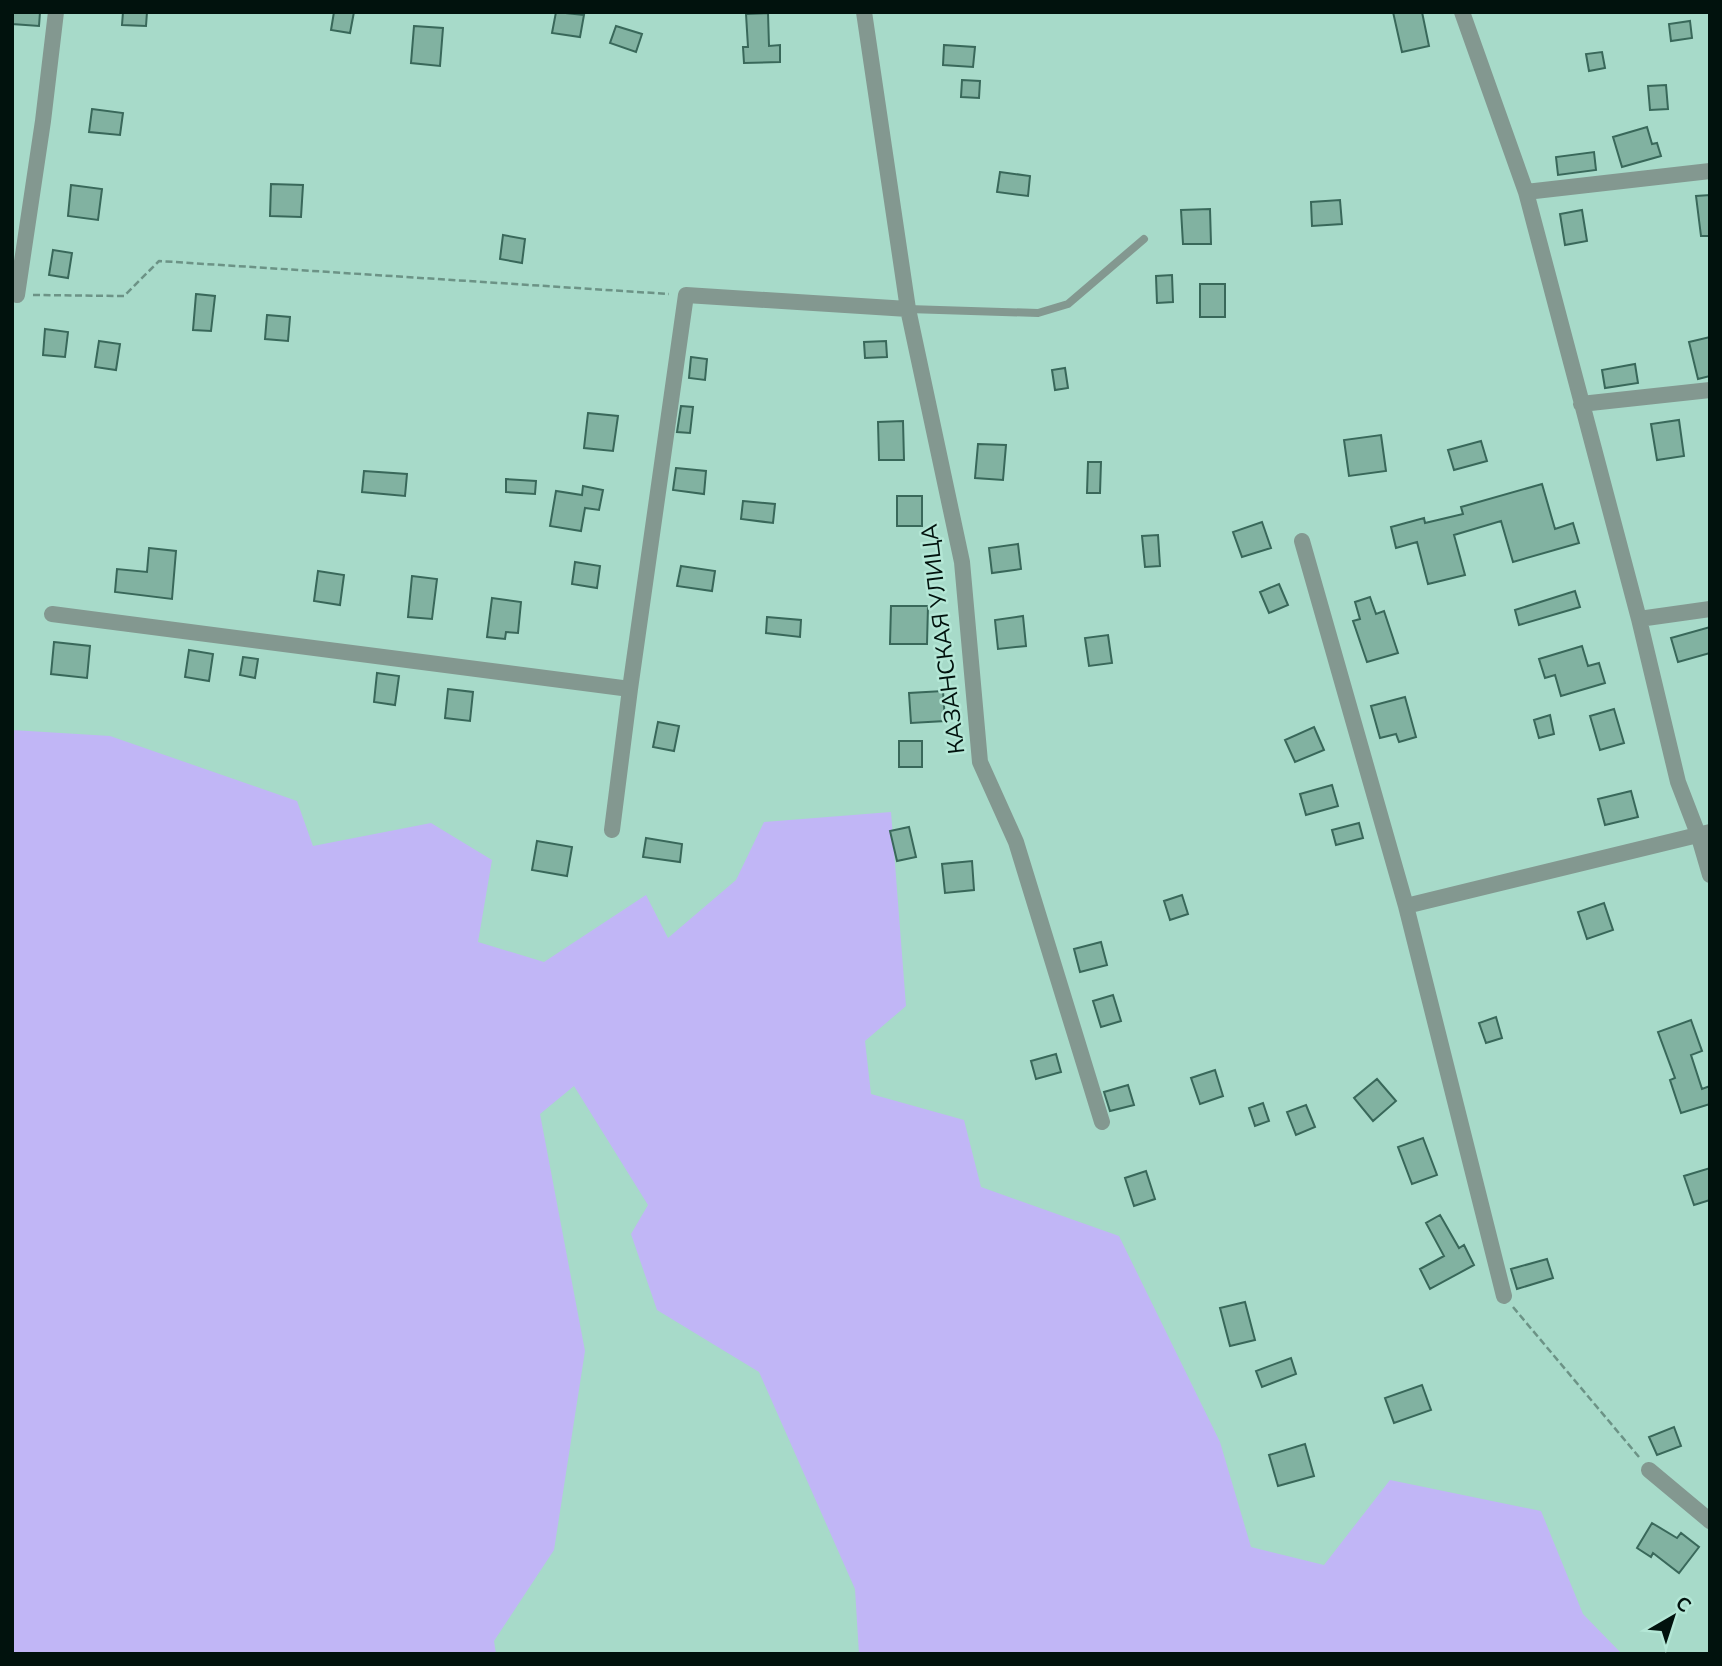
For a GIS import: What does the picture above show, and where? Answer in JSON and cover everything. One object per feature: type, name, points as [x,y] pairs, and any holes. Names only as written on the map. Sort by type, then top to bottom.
[{"type":"street","points":[[18,295],[56,12]]},
{"type":"street","name":"КАЗАНСКАЯ УЛИЦА","points":[[864,12],[908,309],[962,562],[980,762],[1016,842],[1102,1122]]},
{"type":"street","points":[[1462,12],[1526,192],[1639,619],[1678,782],[1704,833],[1710,875]]},
{"type":"street","points":[[1526,192],[1710,171]]},
{"type":"street","points":[[612,830],[686,295],[908,309]]},
{"type":"street","points":[[1581,404],[1710,390]]},
{"type":"street","points":[[1302,541],[1406,905],[1504,1296]]},
{"type":"street","points":[[1639,619],[1710,609]]},
{"type":"street","points":[[52,614],[630,689]]},
{"type":"street","points":[[1406,905],[1704,833]]},
{"type":"street","points":[[1649,1470],[1710,1521]]},
{"type":"lane","points":[[908,309],[1038,313],[1068,304],[1144,239]]},
{"type":"path","points":[[18,295],[124,296],[159,261],[686,295]]},
{"type":"path","points":[[1504,1296],[1649,1470]]},
{"type":"shaded area","points":[[12,730],[110,736],[297,801],[313,846],[431,823],[492,860],[478,942],[544,962],[646,895],[668,938],[736,880],[764,822],[891,812],[906,1006],[865,1041],[871,1094],[964,1120],[981,1187],[1119,1236],[1220,1442],[1251,1547],[1324,1565],[1390,1480],[1541,1511],[1583,1614],[1622,1654],[859,1654],[855,1589],[759,1372],[657,1310],[631,1234],[648,1205],[574,1086],[540,1114],[585,1351],[554,1550],[494,1641],[496,1654],[12,1654]]},
{"type":"building","points":[[12,12],[40,12],[39,26],[12,24]]},
{"type":"building","points":[[123,12],[147,12],[146,26],[122,25]]},
{"type":"building","points":[[334,12],[354,12],[350,33],[331,30]]},
{"type":"building","points":[[556,12],[584,15],[580,37],[552,33]]},
{"type":"building","points":[[1393,12],[1422,12],[1429,46],[1402,52]]},
{"type":"building","points":[[768,13],[769,46],[780,45],[780,62],[744,63],[743,47],[748,47],[746,14]]},
{"type":"building","points":[[1690,21],[1692,38],[1671,41],[1669,24]]},
{"type":"building","points":[[414,26],[443,28],[440,66],[411,63]]},
{"type":"building","points":[[616,26],[642,34],[636,52],[610,43]]},
{"type":"building","points":[[944,45],[975,47],[973,67],[943,65]]},
{"type":"building","points":[[1602,52],[1605,68],[1589,71],[1586,54]]},
{"type":"building","points":[[962,80],[980,81],[979,98],[961,97]]},
{"type":"building","points":[[1666,85],[1668,109],[1650,110],[1648,86]]},
{"type":"building","points":[[92,109],[123,113],[120,135],[89,132]]},
{"type":"building","points":[[1647,127],[1652,144],[1657,143],[1661,156],[1622,167],[1613,137]]},
{"type":"building","points":[[1594,152],[1596,170],[1558,175],[1556,157]]},
{"type":"building","points":[[1000,172],[1030,176],[1028,196],[997,192]]},
{"type":"building","points":[[271,184],[303,185],[301,217],[270,216]]},
{"type":"building","points":[[71,185],[102,189],[98,220],[68,216]]},
{"type":"building","points":[[1710,195],[1710,236],[1701,236],[1696,196]]},
{"type":"building","points":[[1340,200],[1342,224],[1312,226],[1311,202]]},
{"type":"building","points":[[1210,209],[1211,244],[1183,244],[1181,210]]},
{"type":"building","points":[[1582,210],[1587,241],[1565,245],[1560,214]]},
{"type":"building","points":[[503,235],[525,239],[522,263],[500,259]]},
{"type":"building","points":[[53,250],[72,253],[68,278],[49,275]]},
{"type":"building","points":[[1172,275],[1173,302],[1157,303],[1156,276]]},
{"type":"building","points":[[1200,284],[1225,284],[1225,317],[1200,317]]},
{"type":"building","points":[[196,294],[215,296],[211,331],[193,330]]},
{"type":"building","points":[[267,315],[290,317],[288,341],[265,339]]},
{"type":"building","points":[[45,329],[68,332],[65,357],[43,355]]},
{"type":"building","points":[[1710,337],[1710,376],[1698,379],[1689,342]]},
{"type":"building","points":[[99,341],[120,344],[116,370],[95,367]]},
{"type":"building","points":[[886,341],[887,357],[865,358],[864,342]]},
{"type":"building","points":[[691,357],[707,359],[705,380],[689,378]]},
{"type":"building","points":[[1635,364],[1638,383],[1605,388],[1602,370]]},
{"type":"building","points":[[1065,368],[1068,388],[1055,390],[1052,370]]},
{"type":"building","points":[[681,406],[693,407],[690,433],[677,432]]},
{"type":"building","points":[[588,413],[618,416],[613,451],[584,448]]},
{"type":"building","points":[[1679,420],[1684,456],[1657,460],[1651,424]]},
{"type":"building","points":[[903,421],[904,460],[879,460],[878,422]]},
{"type":"building","points":[[1381,435],[1386,471],[1349,476],[1344,440]]},
{"type":"building","points":[[1481,441],[1487,461],[1454,470],[1448,450]]},
{"type":"building","points":[[978,444],[1006,445],[1003,480],[975,478]]},
{"type":"building","points":[[1088,462],[1101,462],[1100,493],[1087,493]]},
{"type":"building","points":[[676,468],[706,471],[704,494],[673,490]]},
{"type":"building","points":[[364,471],[407,474],[405,496],[362,492]]},
{"type":"building","points":[[506,479],[536,481],[535,494],[506,492]]},
{"type":"building","points":[[1542,484],[1555,529],[1573,523],[1579,543],[1513,562],[1501,521],[1454,535],[1465,575],[1428,584],[1417,542],[1396,548],[1391,527],[1424,518],[1425,523],[1463,514],[1461,507]]},
{"type":"building","points":[[583,486],[603,490],[599,510],[585,508],[581,531],[550,526],[556,491],[582,495]]},
{"type":"building","points":[[897,496],[922,496],[922,526],[897,526]]},
{"type":"building","points":[[743,501],[775,504],[773,523],[741,519]]},
{"type":"building","points":[[1262,522],[1271,548],[1242,557],[1233,532]]},
{"type":"building","points":[[1158,535],[1160,566],[1145,567],[1142,536]]},
{"type":"building","points":[[1018,544],[1021,569],[992,573],[989,548]]},
{"type":"building","points":[[149,548],[176,551],[172,599],[115,592],[117,569],[147,572]]},
{"type":"building","points":[[575,562],[600,566],[597,588],[572,584]]},
{"type":"building","points":[[681,566],[715,571],[712,591],[677,586]]},
{"type":"building","points":[[318,571],[344,575],[340,605],[314,601]]},
{"type":"building","points":[[412,576],[437,579],[432,619],[408,617]]},
{"type":"building","points":[[1279,584],[1288,605],[1269,613],[1260,592]]},
{"type":"building","points":[[1575,591],[1580,607],[1519,625],[1515,610]]},
{"type":"building","points":[[1370,597],[1376,614],[1384,611],[1398,653],[1367,662],[1353,621],[1360,619],[1355,602]]},
{"type":"building","points":[[492,598],[521,602],[518,633],[506,632],[505,639],[487,637]]},
{"type":"building","points":[[891,606],[928,606],[927,644],[890,644]]},
{"type":"building","points":[[1023,616],[1026,646],[998,649],[995,620]]},
{"type":"building","points":[[767,617],[801,620],[800,637],[766,633]]},
{"type":"building","points":[[1710,627],[1710,653],[1678,662],[1671,638]]},
{"type":"building","points":[[1108,635],[1112,663],[1089,666],[1085,638]]},
{"type":"building","points":[[54,642],[90,646],[87,678],[51,674]]},
{"type":"building","points":[[1582,646],[1588,666],[1599,663],[1605,683],[1561,696],[1555,675],[1545,678],[1539,659]]},
{"type":"building","points":[[189,650],[213,654],[209,681],[185,677]]},
{"type":"building","points":[[243,657],[258,659],[255,678],[240,675]]},
{"type":"building","points":[[377,673],[399,676],[395,705],[374,702]]},
{"type":"building","points":[[448,689],[473,692],[470,721],[445,718]]},
{"type":"building","points":[[943,691],[945,721],[911,723],[909,693]]},
{"type":"building","points":[[1405,697],[1416,737],[1399,742],[1396,734],[1380,738],[1371,706]]},
{"type":"building","points":[[1614,709],[1624,743],[1600,750],[1590,716]]},
{"type":"building","points":[[1550,715],[1554,734],[1539,738],[1534,720]]},
{"type":"building","points":[[658,722],[679,726],[674,751],[653,747]]},
{"type":"building","points":[[1314,727],[1324,750],[1295,762],[1285,740]]},
{"type":"building","points":[[899,741],[922,741],[922,767],[899,767]]},
{"type":"building","points":[[1332,785],[1338,806],[1306,815],[1300,794]]},
{"type":"building","points":[[1631,791],[1638,817],[1605,825],[1598,799]]},
{"type":"building","points":[[1359,823],[1363,838],[1336,845],[1332,830]]},
{"type":"building","points":[[909,827],[916,857],[897,861],[890,831]]},
{"type":"building","points":[[646,838],[682,844],[680,862],[643,857]]},
{"type":"building","points":[[537,841],[572,847],[567,876],[532,870]]},
{"type":"building","points":[[972,861],[974,890],[945,893],[942,864]]},
{"type":"building","points":[[1182,895],[1188,914],[1170,920],[1164,901]]},
{"type":"building","points":[[1604,903],[1613,930],[1587,939],[1578,912]]},
{"type":"building","points":[[1101,942],[1107,965],[1080,972],[1074,949]]},
{"type":"building","points":[[1113,995],[1121,1021],[1101,1027],[1093,1001]]},
{"type":"building","points":[[1496,1017],[1502,1038],[1486,1043],[1479,1023]]},
{"type":"building","points":[[1691,1020],[1702,1051],[1691,1055],[1702,1089],[1710,1086],[1710,1104],[1681,1113],[1670,1080],[1675,1078],[1658,1032]]},
{"type":"building","points":[[1056,1054],[1061,1072],[1036,1079],[1031,1061]]},
{"type":"building","points":[[1215,1070],[1223,1096],[1200,1104],[1191,1078]]},
{"type":"building","points":[[1377,1079],[1396,1101],[1373,1121],[1354,1098]]},
{"type":"building","points":[[1128,1085],[1134,1105],[1110,1111],[1104,1092]]},
{"type":"building","points":[[1263,1103],[1269,1121],[1255,1126],[1249,1108]]},
{"type":"building","points":[[1306,1105],[1315,1127],[1296,1135],[1287,1112]]},
{"type":"building","points":[[1423,1138],[1437,1175],[1412,1184],[1398,1147]]},
{"type":"building","points":[[1710,1168],[1710,1200],[1694,1205],[1684,1176]]},
{"type":"building","points":[[1146,1171],[1155,1199],[1134,1206],[1125,1178]]},
{"type":"building","points":[[1440,1215],[1459,1248],[1464,1245],[1474,1265],[1430,1289],[1420,1269],[1444,1256],[1426,1223]]},
{"type":"building","points":[[1547,1259],[1553,1278],[1517,1289],[1511,1269]]},
{"type":"building","points":[[1245,1302],[1255,1340],[1230,1346],[1220,1308]]},
{"type":"building","points":[[1291,1358],[1296,1374],[1262,1387],[1256,1371]]},
{"type":"building","points":[[1422,1385],[1431,1410],[1394,1423],[1385,1398]]},
{"type":"building","points":[[1674,1427],[1681,1446],[1657,1455],[1649,1437]]},
{"type":"building","points":[[1305,1444],[1314,1476],[1278,1486],[1269,1455]]},
{"type":"building","points":[[1652,1523],[1677,1538],[1681,1533],[1699,1547],[1679,1573],[1653,1553],[1651,1557],[1637,1548]]}]
